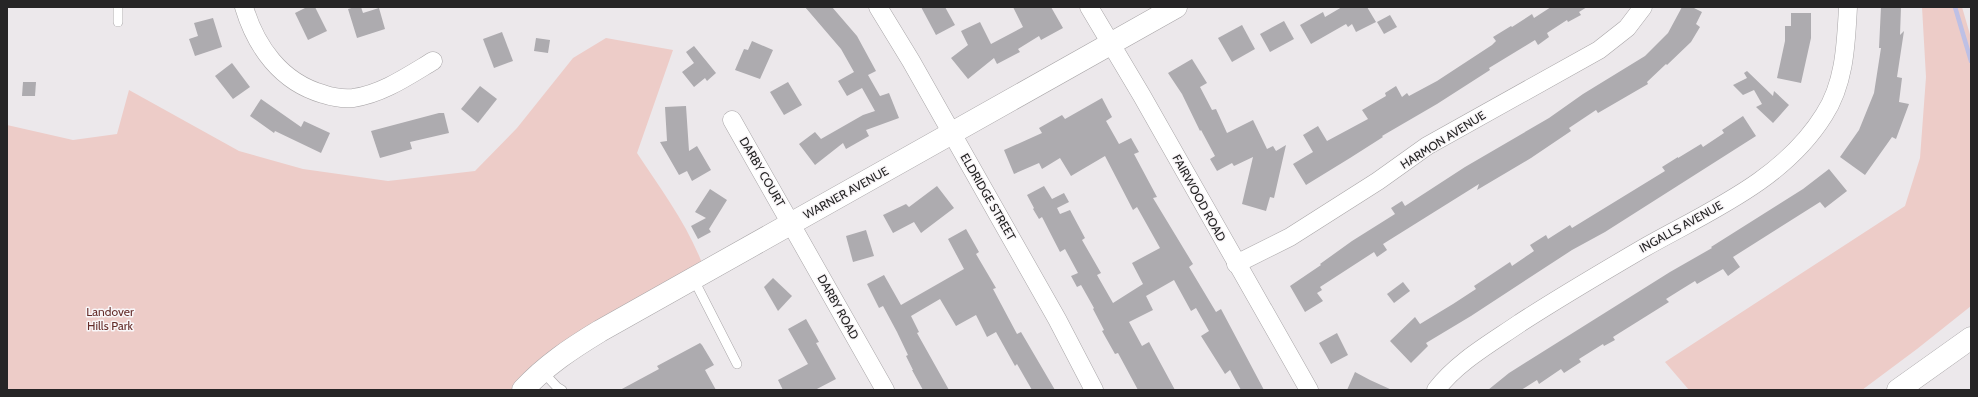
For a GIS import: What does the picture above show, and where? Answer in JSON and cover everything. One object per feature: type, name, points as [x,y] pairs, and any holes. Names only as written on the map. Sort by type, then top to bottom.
[{"type":"street","points":[[244,7],[255,37],[270,60],[291,79],[312,91],[326,95],[351,98],[367,95],[384,89],[433,61]]},
{"type":"street","name":"ELDRIDGE STREET","points":[[878,7],[911,61],[1053,312],[1094,390]]},
{"type":"street","name":"FAIRWOOD ROAD","points":[[1089,7],[1309,390]]},
{"type":"street","name":"WARNER AVENUE","points":[[523,390],[542,371],[571,348],[1176,7]]},
{"type":"street","name":"HARMON AVENUE","points":[[1236,264],[1290,237],[1378,181],[1427,146],[1599,50],[1627,28],[1643,7]]},
{"type":"street","name":"INGALLS AVENUE","points":[[1436,390],[1447,375],[1522,322],[1642,249],[1708,214],[1790,158],[1824,115],[1833,97],[1840,76],[1846,48],[1848,7]]},
{"type":"street","name":"DARBY COURT","points":[[732,120],[791,224]]},
{"type":"street","name":"DARBY ROAD","points":[[791,224],[884,390]]},
{"type":"street","points":[[1898,390],[1971,338]]},
{"type":"lane","points":[[118,7],[118,22]]},
{"type":"lane","points":[[693,278],[738,364]]},
{"type":"lane","points":[[542,371],[557,387],[562,390]]},
{"type":"green space","points":[[1922,7],[1962,7],[1971,38],[1971,306],[1862,390],[1689,390],[1665,362],[1905,206],[1920,158],[1926,77]]},
{"type":"green space","name":"Landover Hills Park","points":[[606,38],[673,50],[637,153],[666,196],[692,240],[705,271],[523,390],[7,390],[7,125],[73,140],[117,134],[129,90],[239,151],[303,169],[388,181],[475,171],[517,128],[573,58]]},
{"type":"building","points":[[307,7],[315,7],[327,31],[308,40],[295,13]]},
{"type":"building","points":[[361,7],[363,13],[379,8],[385,29],[357,38],[348,9]]},
{"type":"building","points":[[805,7],[832,7],[857,36],[876,71],[868,75],[880,96],[889,93],[899,118],[866,130],[869,136],[846,149],[843,143],[815,165],[799,144],[815,132],[821,139],[863,115],[875,111],[862,88],[847,96],[838,81],[854,72],[841,49]]},
{"type":"building","points":[[921,7],[945,7],[955,25],[936,35]]},
{"type":"building","points":[[1013,7],[1051,7],[1063,28],[1041,40],[1039,36],[1018,49],[1020,52],[997,64],[994,58],[968,79],[951,58],[968,45],[961,31],[980,22],[991,44],[1023,27]]},
{"type":"building","points":[[1342,7],[1367,7],[1376,22],[1356,32],[1352,24],[1348,27],[1346,24],[1311,44],[1300,25],[1323,12],[1325,17]]},
{"type":"building","points":[[1551,7],[1587,7],[1579,12],[1581,15],[1568,22],[1567,20],[1547,33],[1549,37],[1538,45],[1535,40],[1489,68],[1490,70],[1437,104],[1382,136],[1383,137],[1306,185],[1293,164],[1313,152],[1303,135],[1318,126],[1327,141],[1368,119],[1362,110],[1386,96],[1385,93],[1396,86],[1402,97],[1407,93],[1409,96],[1437,81],[1492,45],[1496,41],[1493,37],[1532,14],[1534,18]]},
{"type":"building","points":[[1682,7],[1692,7],[1702,12],[1696,24],[1700,27],[1691,42],[1647,82],[1648,84],[1598,113],[1596,110],[1569,128],[1571,131],[1531,158],[1477,190],[1479,184],[1383,244],[1387,250],[1377,257],[1374,252],[1320,287],[1322,290],[1317,293],[1323,301],[1305,312],[1290,286],[1321,265],[1320,264],[1352,241],[1395,214],[1391,208],[1402,201],[1405,206],[1465,167],[1549,118],[1583,94],[1645,56],[1668,33]]},
{"type":"building","points":[[1881,7],[1901,7],[1900,35],[1904,31],[1897,77],[1902,78],[1899,102],[1909,104],[1896,139],[1892,137],[1865,175],[1840,157],[1859,130],[1874,93],[1881,48],[1879,48]]},
{"type":"building","points":[[1791,13],[1811,13],[1811,38],[1801,83],[1777,78],[1785,41],[1785,26],[1791,26]]},
{"type":"building","points":[[1390,15],[1397,27],[1384,34],[1377,22]]},
{"type":"building","points":[[213,18],[222,47],[195,56],[189,39],[198,36],[194,23]]},
{"type":"building","points":[[1284,21],[1294,39],[1270,52],[1260,34]]},
{"type":"building","points":[[1242,25],[1255,49],[1232,62],[1218,38]]},
{"type":"building","points":[[502,32],[513,61],[494,68],[483,39]]},
{"type":"building","points":[[536,38],[550,40],[548,53],[534,51]]},
{"type":"building","points":[[752,41],[773,50],[760,79],[735,70],[744,49],[748,50]]},
{"type":"building","points":[[694,46],[716,73],[707,81],[705,78],[694,87],[682,72],[694,63],[686,52]]},
{"type":"building","points":[[1192,59],[1207,83],[1200,87],[1212,110],[1216,109],[1227,133],[1253,120],[1267,149],[1273,146],[1276,151],[1286,145],[1274,198],[1270,197],[1266,211],[1242,204],[1253,157],[1234,166],[1232,163],[1217,171],[1210,159],[1215,156],[1201,130],[1200,131],[1182,94],[1168,73]]},
{"type":"building","points":[[232,63],[250,87],[233,99],[215,76]]},
{"type":"building","points":[[1747,71],[1773,96],[1774,91],[1789,105],[1773,123],[1756,107],[1762,104],[1754,90],[1743,95],[1733,85],[1747,78],[1744,73]]},
{"type":"building","points":[[23,82],[36,82],[35,96],[22,96]]},
{"type":"building","points":[[788,82],[802,105],[784,115],[770,92]]},
{"type":"building","points":[[480,86],[497,99],[478,123],[461,109]]},
{"type":"building","points":[[1102,98],[1112,117],[1106,121],[1119,144],[1131,138],[1139,152],[1134,154],[1157,197],[1153,198],[1193,264],[1189,267],[1216,312],[1221,309],[1264,390],[1241,390],[1230,370],[1225,374],[1201,336],[1209,331],[1196,308],[1191,311],[1174,280],[1146,296],[1153,310],[1129,322],[1142,346],[1149,342],[1175,390],[1138,390],[1118,353],[1115,354],[1102,331],[1104,330],[1093,309],[1094,308],[1081,285],[1077,287],[1071,276],[1078,273],[1065,249],[1060,252],[1042,217],[1039,219],[1033,209],[1034,208],[1027,195],[1044,186],[1052,199],[1064,193],[1069,202],[1057,208],[1060,214],[1070,210],[1085,238],[1082,240],[1101,273],[1097,275],[1113,303],[1143,284],[1132,263],[1160,248],[1137,207],[1133,210],[1105,156],[1071,176],[1060,158],[1042,169],[1039,163],[1014,174],[1004,150],[1042,133],[1039,128],[1062,115],[1065,119]]},
{"type":"building","points":[[261,99],[301,127],[304,121],[330,133],[321,153],[275,131],[274,133],[250,116]]},
{"type":"building","points":[[686,106],[689,151],[697,146],[711,170],[692,181],[687,171],[679,175],[660,142],[667,141],[665,107]]},
{"type":"building","points":[[444,113],[449,133],[410,142],[412,149],[380,158],[371,131]]},
{"type":"building","points":[[1743,116],[1756,136],[1605,232],[1572,250],[1471,316],[1426,343],[1428,346],[1411,363],[1390,341],[1415,317],[1420,324],[1453,304],[1476,289],[1474,286],[1510,262],[1512,266],[1534,251],[1530,245],[1546,235],[1548,239],[1570,225],[1572,228],[1665,171],[1662,167],[1678,157],[1701,144],[1703,147],[1724,133],[1722,130]]},
{"type":"building","points":[[1829,169],[1847,191],[1825,208],[1820,202],[1733,257],[1740,267],[1728,276],[1723,269],[1697,284],[1695,281],[1666,299],[1669,302],[1613,337],[1615,340],[1604,346],[1603,344],[1579,359],[1581,362],[1564,373],[1561,369],[1539,384],[1537,380],[1521,390],[1488,390],[1509,373],[1670,272],[1712,248],[1711,247],[1803,189]]},
{"type":"building","points":[[937,186],[954,208],[921,233],[914,222],[893,233],[883,215],[906,204],[909,207]]},
{"type":"building","points":[[710,189],[727,200],[709,229],[711,232],[698,239],[691,226],[706,218],[695,212]]},
{"type":"building","points":[[966,229],[979,252],[976,254],[996,288],[993,289],[1017,334],[1021,332],[1055,390],[1032,390],[1017,364],[1015,366],[996,332],[987,337],[976,315],[956,326],[940,299],[911,316],[919,332],[917,333],[949,390],[923,390],[912,370],[906,356],[908,355],[897,332],[883,306],[879,308],[867,284],[884,275],[901,305],[964,269],[948,239]]},
{"type":"building","points":[[866,230],[874,256],[853,262],[846,236]]},
{"type":"building","points":[[773,278],[792,296],[778,311],[764,287]]},
{"type":"building","points":[[1403,282],[1410,291],[1394,303],[1387,294]]},
{"type":"building","points":[[806,319],[819,342],[816,343],[836,379],[815,390],[783,390],[778,380],[808,364],[788,329]]},
{"type":"building","points":[[1337,333],[1348,355],[1331,364],[1319,343]]},
{"type":"building","points":[[700,343],[714,365],[705,370],[716,390],[620,390],[659,369],[657,366]]},
{"type":"building","points":[[1355,372],[1370,380],[1392,390],[1347,390]]},
{"type":"waterway","points":[[1955,7],[1971,61]]}]
